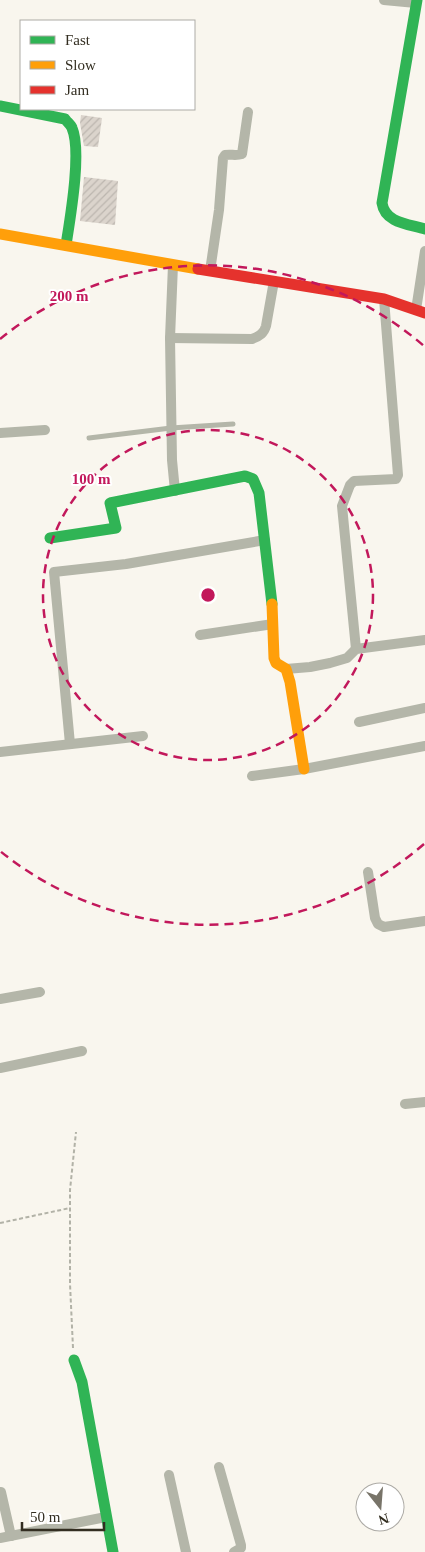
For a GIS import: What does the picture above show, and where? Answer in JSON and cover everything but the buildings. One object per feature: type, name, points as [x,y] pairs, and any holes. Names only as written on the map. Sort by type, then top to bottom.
[{"type":"street","points":[[384,0],[418,7],[382,203],[383,210],[390,219],[425,229]]},
{"type":"street","points":[[0,106],[65,119],[73,130],[75,181],[66,245]]},
{"type":"street","points":[[210,271],[219,210],[223,158],[228,154],[238,156],[242,154],[248,112]]},
{"type":"street","points":[[0,234],[173,265],[384,299],[420,311],[425,251]]},
{"type":"street","points":[[173,265],[170,338],[171,428],[175,491]]},
{"type":"street","points":[[170,338],[252,339],[258,336],[264,332],[266,326],[274,281]]},
{"type":"street","points":[[356,649],[342,506],[350,485],[354,481],[396,478],[398,475],[384,299]]},
{"type":"street","points":[[0,433],[46,430]]},
{"type":"street","points":[[50,538],[116,528],[110,503],[245,476],[253,479],[259,493],[276,663],[286,669],[330,663],[347,658],[356,649],[425,640]]},
{"type":"street","points":[[70,744],[54,572],[126,564],[265,540]]},
{"type":"street","points":[[200,635],[273,624]]},
{"type":"street","points":[[286,669],[294,702],[304,769]]},
{"type":"street","points":[[359,722],[425,708]]},
{"type":"street","points":[[0,752],[144,736]]},
{"type":"street","points":[[252,776],[304,769],[425,746]]},
{"type":"street","points":[[368,872],[375,918],[378,924],[384,928],[425,921]]},
{"type":"street","points":[[0,999],[40,992]]},
{"type":"street","points":[[0,1068],[82,1051]]},
{"type":"street","points":[[405,1104],[425,1102]]},
{"type":"street","points":[[74,1360],[82,1382],[113,1552]]},
{"type":"street","points":[[219,1467],[241,1545],[241,1548],[234,1552]]},
{"type":"street","points":[[168,1475],[186,1552]]},
{"type":"street","points":[[1,1492],[11,1536]]},
{"type":"street","points":[[0,1538],[106,1517]]},
{"type":"lane","points":[[89,438],[171,428],[233,424]]},
{"type":"path","points":[[74,1360],[70,1284],[70,1190],[76,1132]]},
{"type":"path","points":[[0,1223],[70,1208]]},
{"type":"traffic: fast","points":[[417,0],[382,203],[384,210],[392,219],[425,229]]},
{"type":"traffic: fast","points":[[0,106],[65,119],[71,127],[75,139],[76,168],[66,245]]},
{"type":"traffic: fast","points":[[50,538],[116,528],[110,503],[245,476],[253,479],[259,493],[272,604]]},
{"type":"traffic: fast","points":[[74,1360],[82,1382],[113,1552]]},
{"type":"traffic: slow","points":[[0,234],[198,269]]},
{"type":"traffic: slow","points":[[272,604],[274,658],[276,663],[286,669],[290,682],[304,769]]},
{"type":"traffic: jam","points":[[198,269],[384,299],[425,313]]}]
